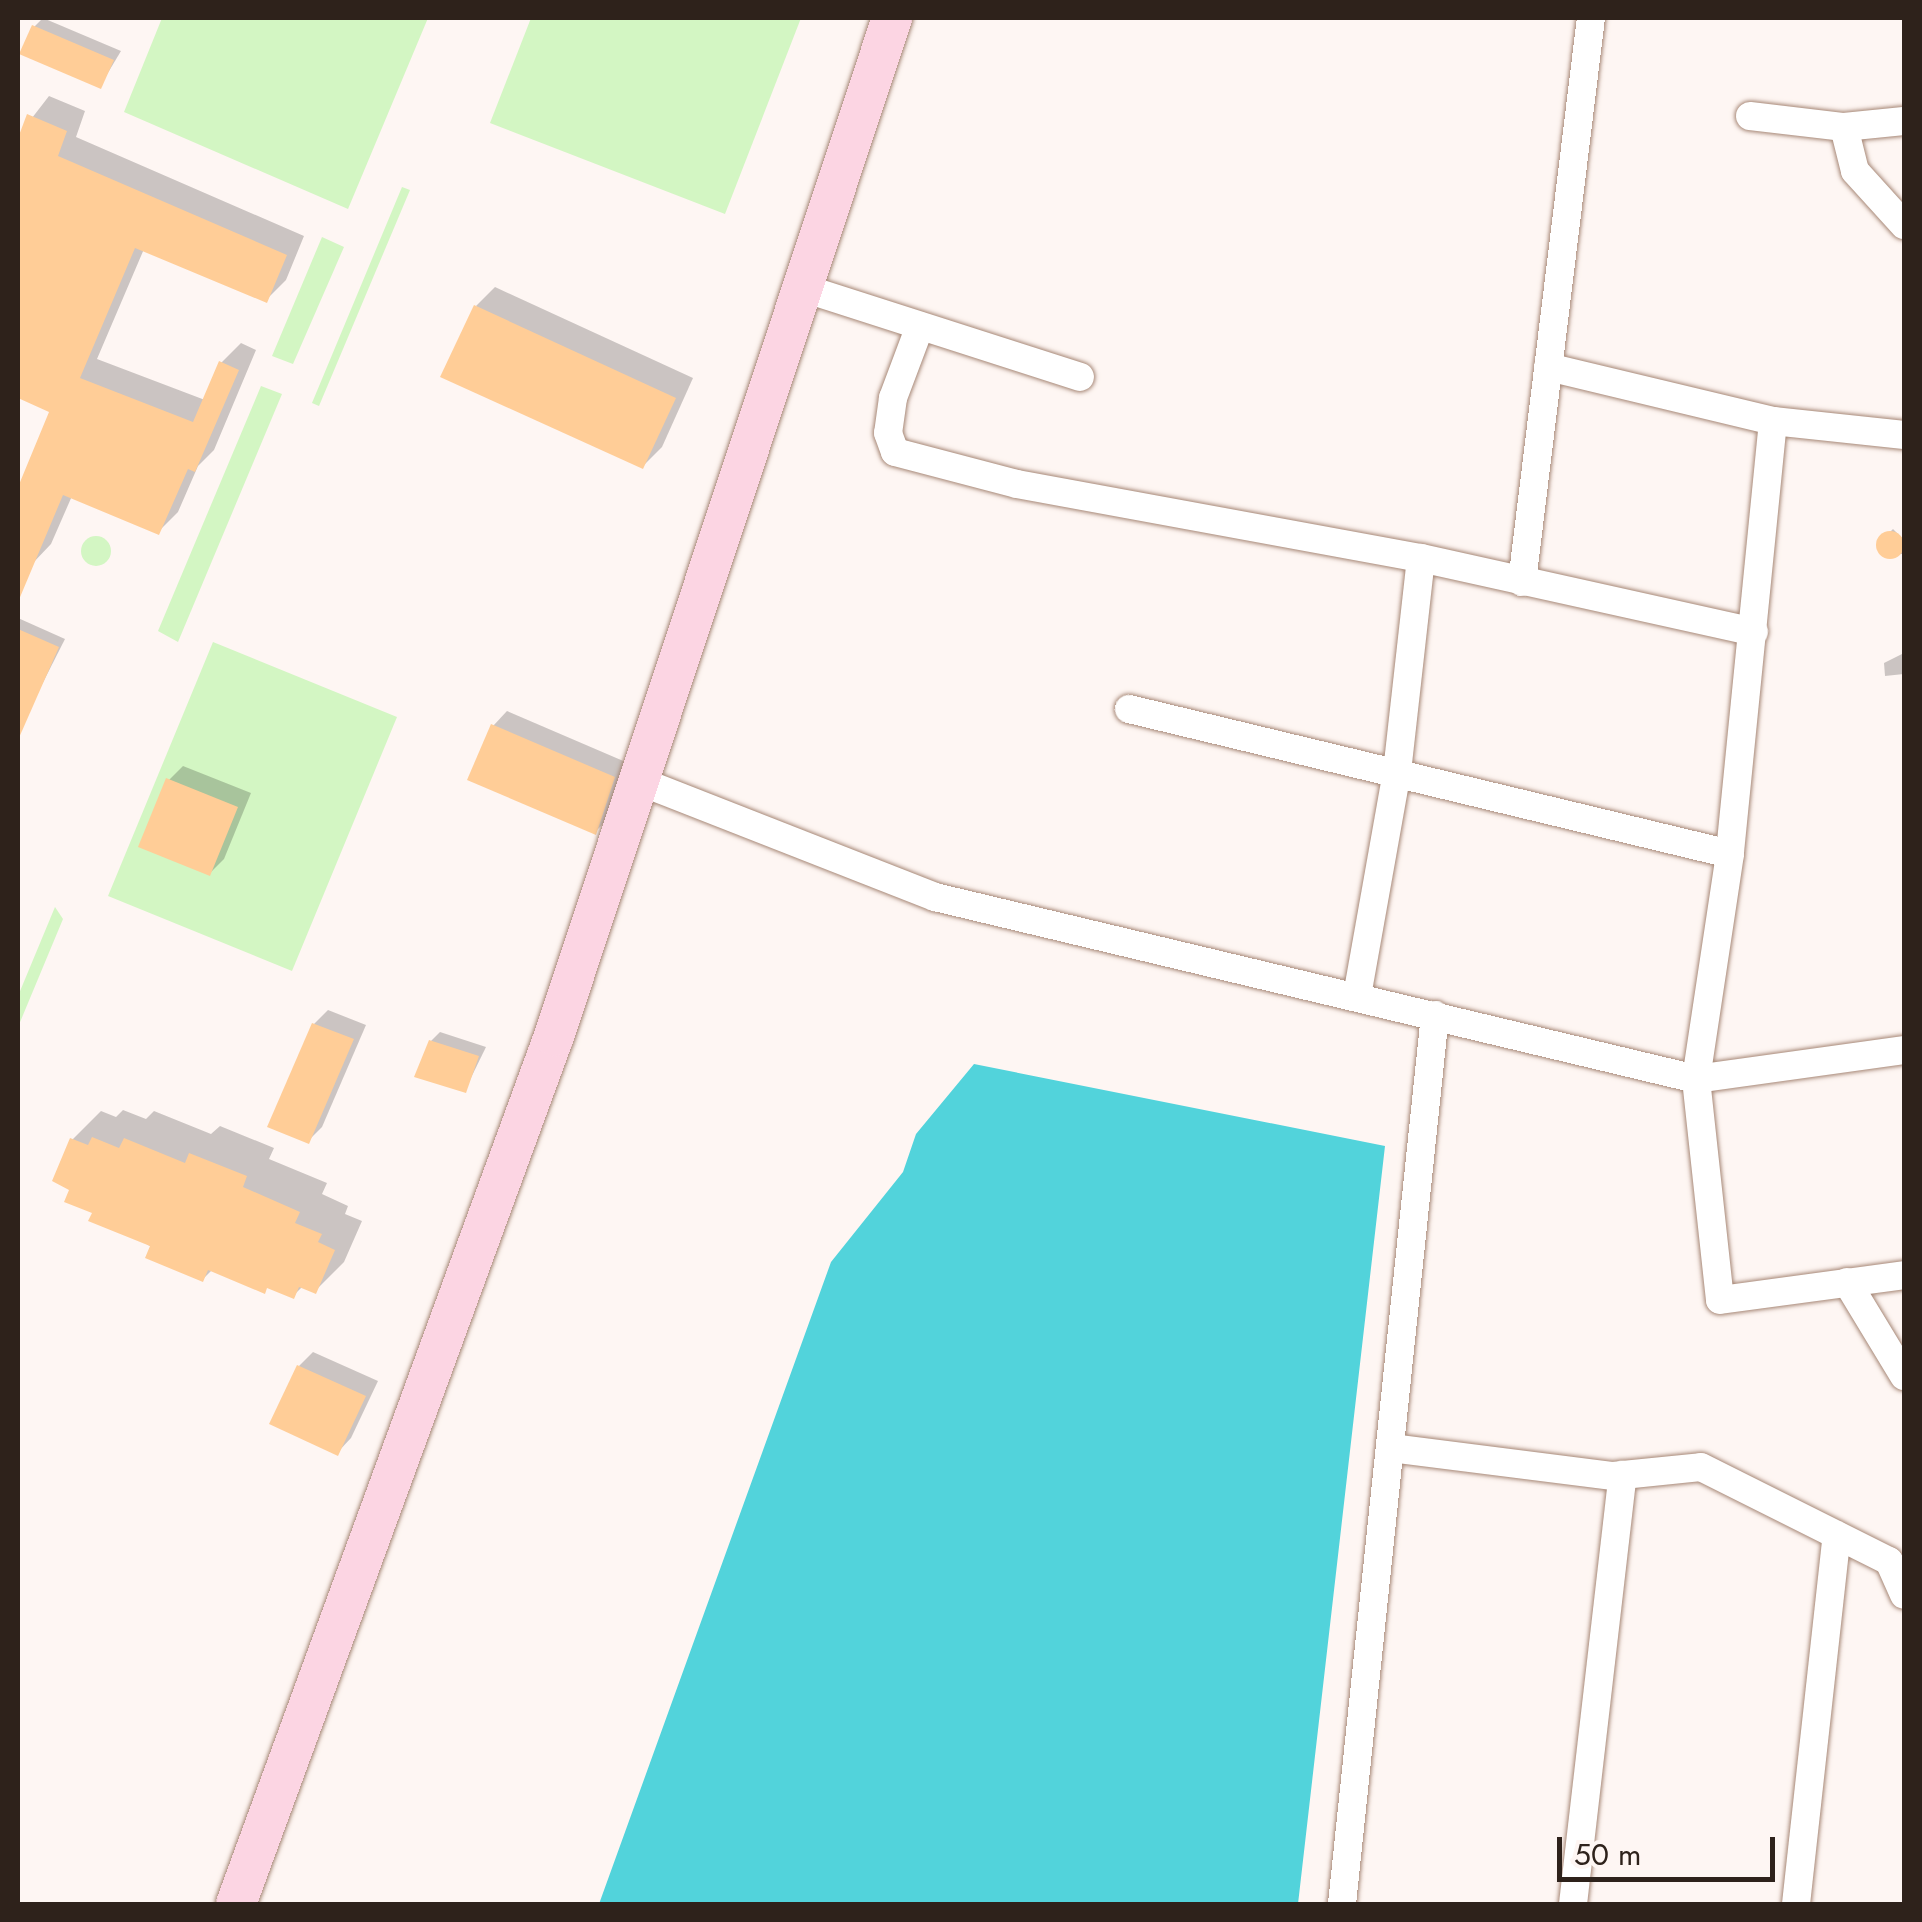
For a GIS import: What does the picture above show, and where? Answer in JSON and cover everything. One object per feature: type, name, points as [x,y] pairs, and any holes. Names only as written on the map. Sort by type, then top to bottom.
[{"type":"street","points":[[236,1904],[428,1393],[640,781],[892,18]]},
{"type":"street","points":[[1522,582],[1590,18]]},
{"type":"street","points":[[1750,116],[1844,127],[1904,121]]},
{"type":"street","points":[[1844,127],[1855,170],[1904,226]]},
{"type":"street","points":[[800,287],[1080,377]]},
{"type":"street","points":[[920,326],[893,398],[888,434],[896,452],[1017,484],[1421,558],[1754,632]]},
{"type":"street","points":[[1548,367],[1773,421],[1904,435]]},
{"type":"street","points":[[1773,421],[1730,854],[1696,1079],[1720,1300],[1904,1275]]},
{"type":"street","points":[[1357,996],[1397,772],[1421,558]]},
{"type":"street","points":[[1129,709],[1730,854]]},
{"type":"street","points":[[640,781],[935,897],[1696,1079],[1904,1050]]},
{"type":"street","points":[[1342,1904],[1435,1015]]},
{"type":"street","points":[[1847,1282],[1904,1376]]},
{"type":"street","points":[[1391,1448],[1623,1475],[1701,1467],[1889,1562],[1904,1595]]},
{"type":"street","points":[[1574,1904],[1623,1475]]},
{"type":"street","points":[[1796,1904],[1837,1535]]},
{"type":"green space","points":[[162,18],[428,18],[348,209],[124,112]]},
{"type":"green space","points":[[531,18],[801,18],[725,214],[490,123]]},
{"type":"green space","points":[[402,187],[410,190],[319,406],[312,403]]},
{"type":"green space","points":[[322,237],[344,247],[293,364],[272,356]]},
{"type":"green space","points":[[261,386],[282,394],[178,642],[158,631]]},
{"type":"green space","points":[[96,536],[107,540],[111,551],[107,562],[96,566],[85,562],[81,551],[85,540]]},
{"type":"green space","points":[[213,642],[397,717],[292,971],[108,896]]},
{"type":"green space","points":[[55,907],[63,919],[18,1027],[18,996]]},
{"type":"water","points":[[974,1064],[1385,1146],[1298,1904],[599,1904],[831,1262],[903,1172],[916,1134]]},
{"type":"building","points":[[32,25],[114,60],[101,89],[19,54]]},
{"type":"building","points":[[27,114],[67,131],[58,156],[287,255],[267,303],[135,248],[80,378],[193,422],[219,361],[239,370],[195,472],[188,469],[159,535],[63,495],[18,602],[18,487],[49,412],[18,398],[18,138]]},
{"type":"building","points":[[474,305],[676,398],[643,469],[440,377]]},
{"type":"building","points":[[1890,531],[1900,535],[1904,545],[1900,555],[1890,559],[1880,555],[1876,545],[1880,535]]},
{"type":"building","points":[[18,629],[59,647],[18,740]]},
{"type":"building","points":[[491,724],[615,777],[596,835],[467,780]]},
{"type":"building","points":[[166,778],[238,807],[210,876],[138,847]]},
{"type":"building","points":[[312,1023],[354,1039],[309,1144],[267,1127]]},
{"type":"building","points":[[429,1040],[479,1056],[466,1093],[414,1077]]},
{"type":"building","points":[[92,1137],[119,1148],[124,1138],[185,1163],[189,1153],[247,1176],[243,1187],[300,1212],[295,1223],[322,1234],[318,1242],[335,1250],[316,1294],[299,1287],[294,1299],[267,1288],[265,1294],[208,1270],[203,1282],[145,1258],[150,1246],[88,1221],[92,1213],[64,1202],[69,1190],[52,1181],[70,1138],[88,1145]]},
{"type":"building","points":[[297,1365],[366,1396],[338,1456],[269,1424]]}]
